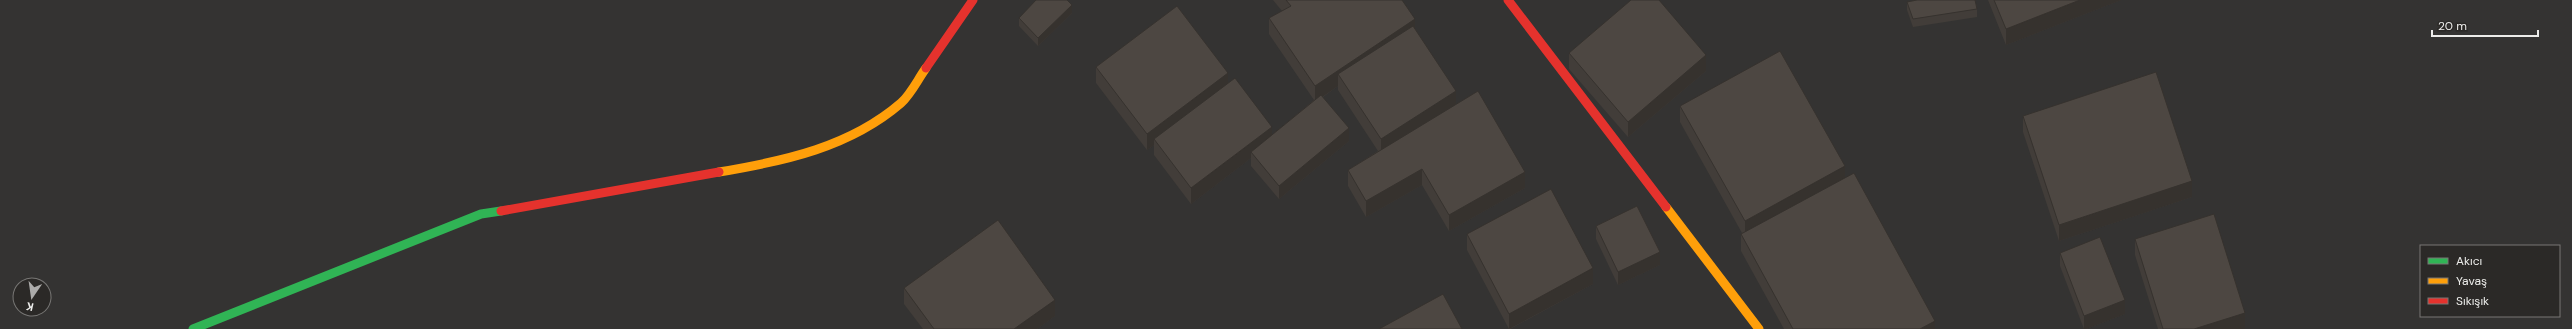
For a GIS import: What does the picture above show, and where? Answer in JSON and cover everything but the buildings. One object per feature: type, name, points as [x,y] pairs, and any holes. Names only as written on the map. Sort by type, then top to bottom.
[{"type":"street","points":[[193,329],[481,214],[784,161],[852,137],[902,102],[973,0]]},
{"type":"street","points":[[1508,0],[1759,329]]},
{"type":"traffic: fast","points":[[193,329],[481,214],[501,211]]},
{"type":"traffic: slow","points":[[719,172],[792,157],[816,150],[860,131],[901,103],[926,68]]},
{"type":"traffic: slow","points":[[1666,207],[1759,329]]},
{"type":"traffic: jam","points":[[926,68],[973,0]]},
{"type":"traffic: jam","points":[[1508,0],[1666,207]]},
{"type":"traffic: jam","points":[[501,211],[719,172]]}]
